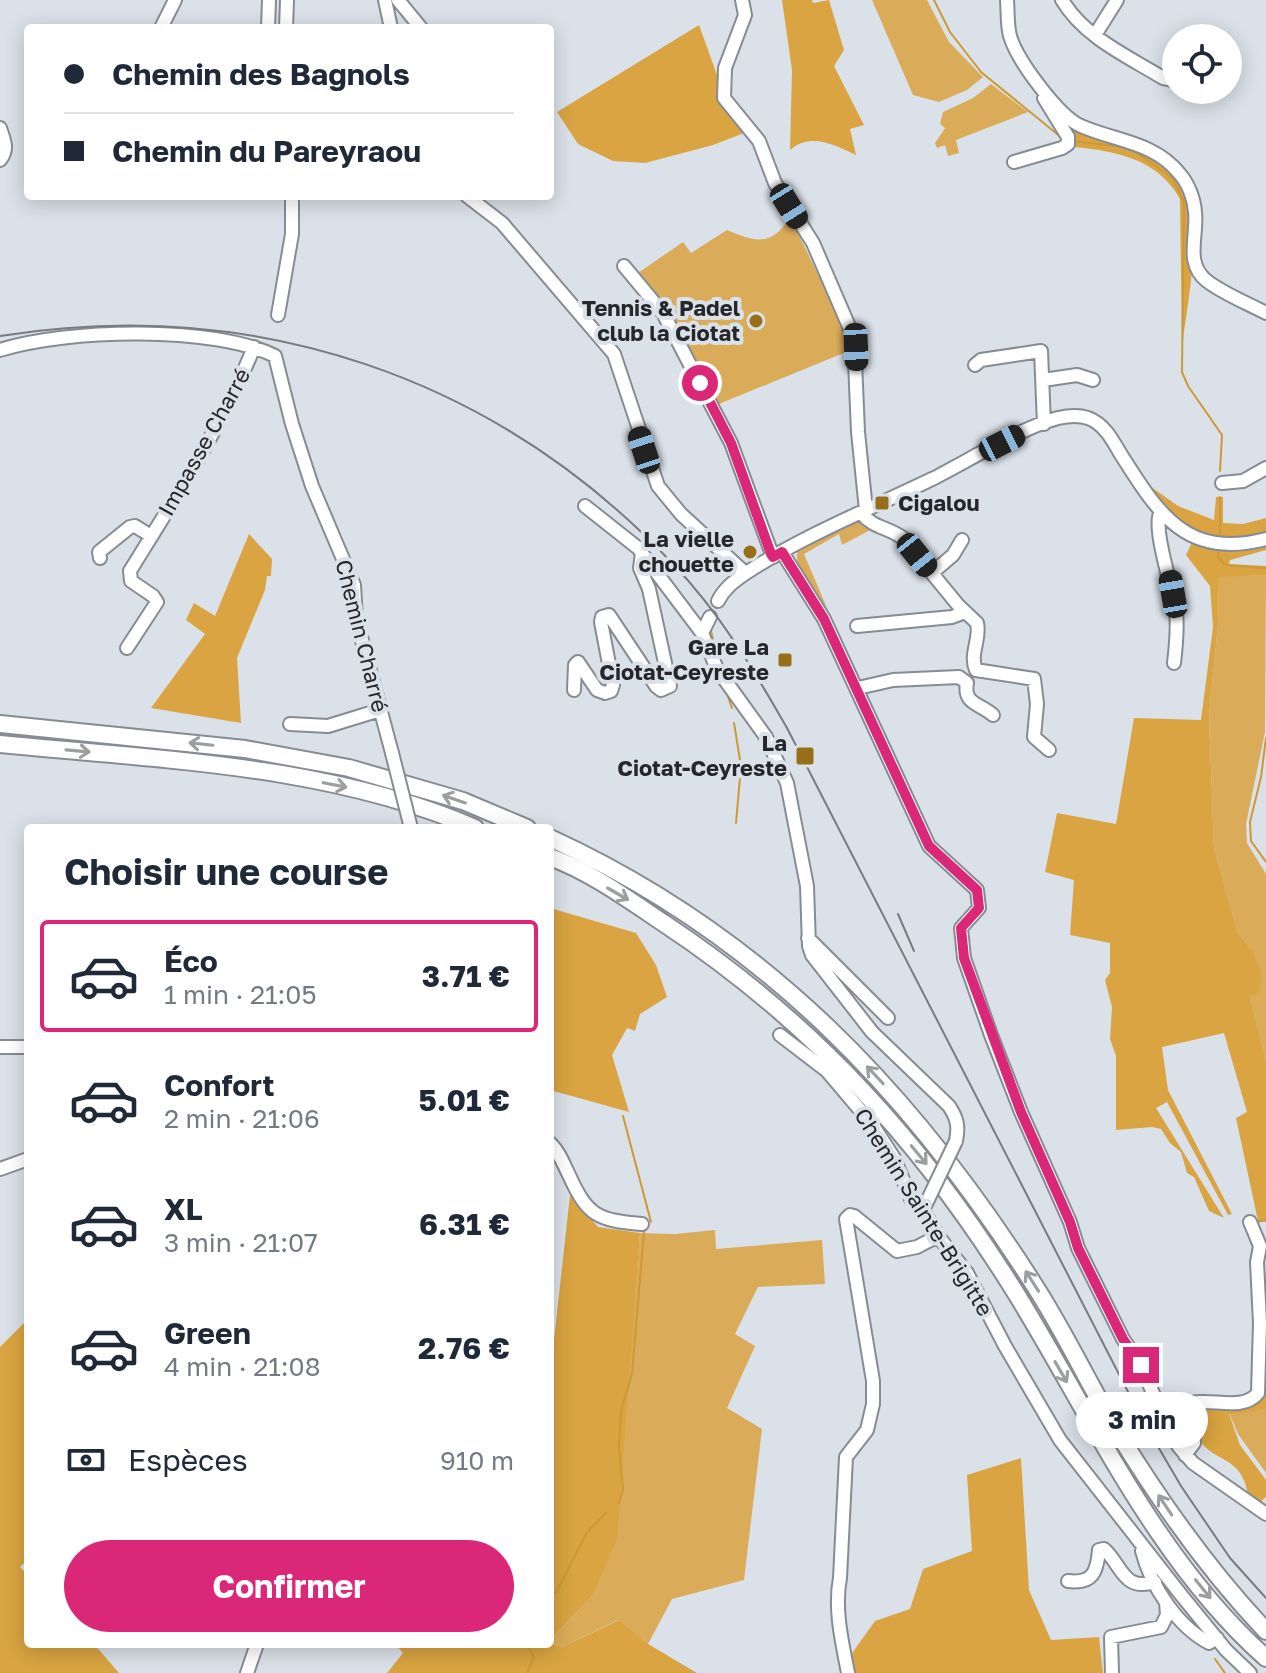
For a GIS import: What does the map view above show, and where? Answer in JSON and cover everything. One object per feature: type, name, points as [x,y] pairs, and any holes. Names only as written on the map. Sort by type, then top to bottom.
[{"type":"highway","points":[[0,724],[245,749],[349,768],[463,801],[518,824]]},
{"type":"highway","points":[[0,744],[150,758],[323,782],[416,805],[465,824]]},
{"type":"highway","points":[[554,840],[617,871],[709,927],[762,967],[839,1035],[903,1105],[1000,1231],[1040,1293],[1118,1432],[1176,1521],[1233,1595],[1266,1631]]},
{"type":"highway","points":[[554,859],[627,899],[756,989],[829,1054],[887,1117],[936,1175],[971,1225],[1160,1532],[1216,1605],[1266,1658]]},
{"type":"street","points":[[163,24],[175,0]]},
{"type":"street","points":[[268,24],[269,0]]},
{"type":"street","points":[[286,24],[287,0]]},
{"type":"street","points":[[385,0],[390,24]]},
{"type":"street","points":[[398,0],[418,24]]},
{"type":"street","points":[[742,0],[745,15],[725,68],[724,98],[759,141],[775,183],[813,243],[854,338],[864,511],[875,526],[900,535],[976,621],[979,626],[973,658],[976,670],[1035,681],[1034,737],[1049,750]]},
{"type":"street","points":[[1007,0],[1009,34],[1015,49],[1040,84],[1069,119],[1080,126],[1143,146],[1177,171],[1189,191],[1196,213],[1193,245],[1198,270],[1207,280],[1266,313]]},
{"type":"street","points":[[1062,0],[1074,19],[1162,77]]},
{"type":"street","points":[[1095,35],[1117,0]]},
{"type":"street","points":[[1014,162],[1062,148],[1068,139],[1040,93],[1040,84]]},
{"type":"street","points":[[0,128],[6,144],[0,160]]},
{"type":"street","points":[[278,315],[292,234],[292,200]]},
{"type":"street","points":[[472,200],[502,223],[614,354],[658,486],[681,514],[745,573]]},
{"type":"street","points":[[624,266],[663,313],[731,443],[777,555],[824,619],[929,846],[977,890],[980,902],[961,928],[964,958],[1021,1112],[1070,1222],[1078,1248],[1123,1339],[1141,1365],[1166,1424],[1185,1455],[1230,1491],[1266,1514]]},
{"type":"street","points":[[0,350],[49,339],[141,335],[203,338],[254,347]]},
{"type":"street","name":"Chemin Charré","points":[[254,347],[275,356],[312,486],[354,585],[356,618],[410,824]]},
{"type":"street","name":"Impasse Charré","points":[[127,648],[157,602],[129,576],[232,398],[254,347]]},
{"type":"street","points":[[975,365],[981,360],[1038,350],[1042,354],[1044,424]]},
{"type":"street","points":[[1043,380],[1077,375],[1093,380]]},
{"type":"street","points":[[718,601],[727,587],[777,555],[1056,418],[1087,418],[1105,429],[1160,513],[1184,533],[1211,543],[1229,545],[1266,539]]},
{"type":"street","points":[[1222,483],[1243,481],[1266,468]]},
{"type":"street","points":[[585,506],[642,553],[702,633],[717,669],[766,737],[787,783],[807,886],[808,938],[812,955],[872,1032],[956,1116],[959,1128],[956,1141],[923,1210]]},
{"type":"street","points":[[1160,513],[1157,521],[1159,535],[1176,615],[1174,663]]},
{"type":"street","name":"Impasse Charré","points":[[100,558],[99,552],[130,527],[135,526],[151,536]]},
{"type":"street","points":[[932,573],[953,555],[962,540]]},
{"type":"street","points":[[574,690],[575,665],[578,662],[597,690],[605,693],[611,691],[613,685],[601,622],[602,617],[609,615],[658,689],[665,690],[670,686],[649,589],[640,568],[642,553]]},
{"type":"street","points":[[857,626],[952,617],[965,612]]},
{"type":"street","points":[[702,633],[710,617]]},
{"type":"street","points":[[858,688],[893,680],[959,677],[967,683],[965,692],[968,698],[993,715]]},
{"type":"street","points":[[290,724],[323,727],[380,710]]},
{"type":"street","points":[[808,938],[888,1018]]},
{"type":"street","name":"Chemin Sainte-Brigitte","points":[[780,1035],[827,1071],[855,1101],[894,1158],[911,1199],[923,1210],[938,1236],[967,1273],[1060,1440],[1140,1544],[1217,1638],[1250,1673]]},
{"type":"street","points":[[0,1047],[24,1047]]},
{"type":"street","points":[[554,1147],[591,1212],[601,1219],[642,1224]]},
{"type":"street","points":[[0,1169],[24,1160]]},
{"type":"street","points":[[848,1673],[837,1595],[846,1457],[867,1430],[873,1404],[873,1381],[846,1219],[854,1216],[897,1251],[917,1247],[938,1236]]},
{"type":"street","points":[[1185,1455],[1194,1443],[1191,1403],[1243,1402],[1251,1400],[1258,1393],[1260,1323],[1257,1262],[1260,1246],[1250,1222]]},
{"type":"street","points":[[1140,1544],[1142,1555],[1166,1602],[1189,1631],[1209,1643],[1217,1638]]},
{"type":"street","points":[[1068,1581],[1092,1578],[1099,1564],[1099,1550],[1104,1549],[1130,1581],[1145,1585],[1155,1582]]},
{"type":"street","points":[[1112,1673],[1111,1637],[1161,1627],[1167,1615],[1166,1602]]},
{"type":"street","points":[[247,1673],[256,1648]]},
{"type":"shaded area","points":[[782,0],[812,0],[813,3],[829,0],[844,50],[834,66],[864,125],[850,129],[856,155],[831,144],[814,141],[790,150],[792,70]]},
{"type":"shaded area","points":[[872,0],[927,0],[949,42],[983,77],[967,90],[939,102],[913,95]]},
{"type":"shaded area","points":[[699,25],[717,75],[719,99],[744,133],[713,145],[645,163],[613,161],[578,144],[557,112]]},
{"type":"shaded area","points":[[991,84],[1028,112],[956,140],[959,153],[948,156],[945,145],[937,148],[935,143],[945,128],[940,124],[943,112],[973,98]]},
{"type":"shaded area","points":[[1061,117],[1122,141],[1157,160],[1174,177],[1185,197],[1193,246],[1182,346],[1180,199],[1171,185],[1148,166],[1105,151],[1074,147],[1065,133]]},
{"type":"shaded area","name":"Tennis & Padel club la Ciotat","points":[[790,217],[848,336],[851,350],[714,406],[635,275],[683,242],[691,253],[727,230],[762,239],[776,233]]},
{"type":"shaded area","points":[[1147,484],[1178,506],[1214,520],[1216,497],[1223,497],[1223,523],[1243,524],[1266,518],[1266,533],[1228,539],[1197,532],[1170,514]]},
{"type":"shaded area","points":[[851,521],[860,521],[874,528],[842,545],[839,534],[804,554],[830,615],[802,574],[797,556],[799,548]]},
{"type":"shaded area","points":[[249,534],[272,559],[271,576],[267,576],[265,590],[237,658],[241,723],[151,708],[205,634],[186,620],[194,603],[215,616]]},
{"type":"shaded area","points":[[1193,540],[1266,541],[1266,550],[1230,560],[1229,564],[1266,566],[1266,575],[1219,577],[1218,625],[1209,715],[1214,848],[1238,933],[1251,949],[1261,971],[1259,992],[1249,997],[1266,1062],[1266,1222],[1258,1221],[1236,1118],[1247,1112],[1224,1033],[1162,1047],[1168,1090],[1232,1214],[1228,1215],[1167,1102],[1156,1108],[1224,1218],[1209,1211],[1194,1177],[1187,1173],[1181,1152],[1161,1129],[1116,1130],[1116,1056],[1110,1039],[1112,1007],[1105,980],[1110,973],[1110,943],[1070,935],[1074,880],[1045,872],[1057,813],[1116,824],[1134,718],[1201,720],[1213,627],[1210,586],[1186,555]]},
{"type":"shaded area","points":[[1266,575],[1265,732],[1246,824],[1247,843],[1266,874],[1266,1062],[1248,997],[1251,949],[1238,933],[1214,848],[1209,715],[1218,625],[1219,576]]},
{"type":"shaded area","points":[[554,909],[636,933],[656,965],[667,997],[640,1014],[635,1031],[627,1028],[612,1055],[629,1112],[554,1091]]},
{"type":"shaded area","points":[[570,1195],[598,1227],[640,1233],[617,1539],[592,1596],[554,1636],[554,1340]]},
{"type":"shaded area","points":[[715,1230],[716,1249],[822,1240],[825,1284],[758,1287],[735,1334],[755,1346],[727,1408],[762,1429],[744,1580],[672,1599],[648,1644],[618,1620],[562,1647],[554,1644],[554,1636],[592,1596],[625,1413],[640,1233]]},
{"type":"shaded area","points":[[1262,1275],[1266,1275],[1266,1410],[1229,1414],[1240,1445],[1266,1480],[1266,1497],[1258,1504],[1248,1496],[1239,1471],[1206,1448],[1200,1440],[1196,1429],[1196,1404],[1255,1401]]},
{"type":"shaded area","points":[[24,1323],[24,1563],[20,1567],[24,1571],[24,1648],[97,1648],[119,1673],[0,1673],[0,1347]]},
{"type":"shaded area","points":[[1266,1410],[1266,1473],[1238,1434],[1229,1413]]},
{"type":"shaded area","points":[[1021,1458],[1029,1590],[1051,1640],[1099,1637],[1103,1673],[854,1673],[850,1656],[875,1621],[910,1609],[923,1569],[972,1551],[967,1475]]},
{"type":"shaded area","points":[[619,1620],[648,1644],[697,1673],[387,1673],[403,1653],[399,1648],[554,1648],[554,1644],[562,1647]]},
{"type":"waterway","points":[[934,0],[950,32],[981,72],[1062,138]]},
{"type":"waterway","points":[[1072,141],[1125,147]]},
{"type":"waterway","points":[[1135,151],[1172,178],[1184,202],[1182,372],[1188,386],[1222,435],[1220,471]]},
{"type":"waterway","points":[[1220,497],[1220,537]]},
{"type":"waterway","points":[[1219,547],[1218,557],[1225,565],[1266,568]]},
{"type":"waterway","points":[[711,631],[716,652],[724,667]]},
{"type":"waterway","points":[[714,674],[732,708]]},
{"type":"waterway","points":[[734,723],[741,766],[736,823]]},
{"type":"waterway","points":[[1266,738],[1250,822],[1251,841],[1266,862]]},
{"type":"waterway","points":[[623,1116],[651,1222]]},
{"type":"waterway","points":[[1257,1222],[1266,1220]]},
{"type":"waterway","points":[[619,1503],[623,1490],[619,1447],[621,1411],[632,1374],[644,1231]]},
{"type":"waterway","points":[[554,1593],[587,1532],[606,1513]]},
{"type":"waterway","points":[[527,1673],[534,1657],[528,1648]]},
{"type":"waterway","points":[[1215,1659],[1225,1673]]},
{"type":"railway","points":[[0,336],[95,326],[187,328],[278,341],[365,364],[449,398],[529,443],[604,499],[673,564],[735,642],[787,728],[1143,1421],[1181,1486],[1230,1558],[1266,1598]]},
{"type":"railway","points":[[898,914],[914,951]]},
{"type":"place","name":"Tennis & Padel club la Ciotat","points":[[756,321]]},
{"type":"place","name":"Cigalou","points":[[882,503]]},
{"type":"place","name":"La vielle chouette","points":[[750,552]]},
{"type":"place","name":"Gare La Ciotat-Ceyreste","points":[[785,660]]},
{"type":"place","name":"La Ciotat-Ceyreste","points":[[805,756]]},
{"type":"route","points":[[700,383],[731,443],[771,554],[773,557],[782,552],[824,619],[929,846],[977,890],[979,908],[961,928],[964,958],[1021,1112],[1070,1222],[1078,1248],[1123,1339],[1141,1365]]}]
